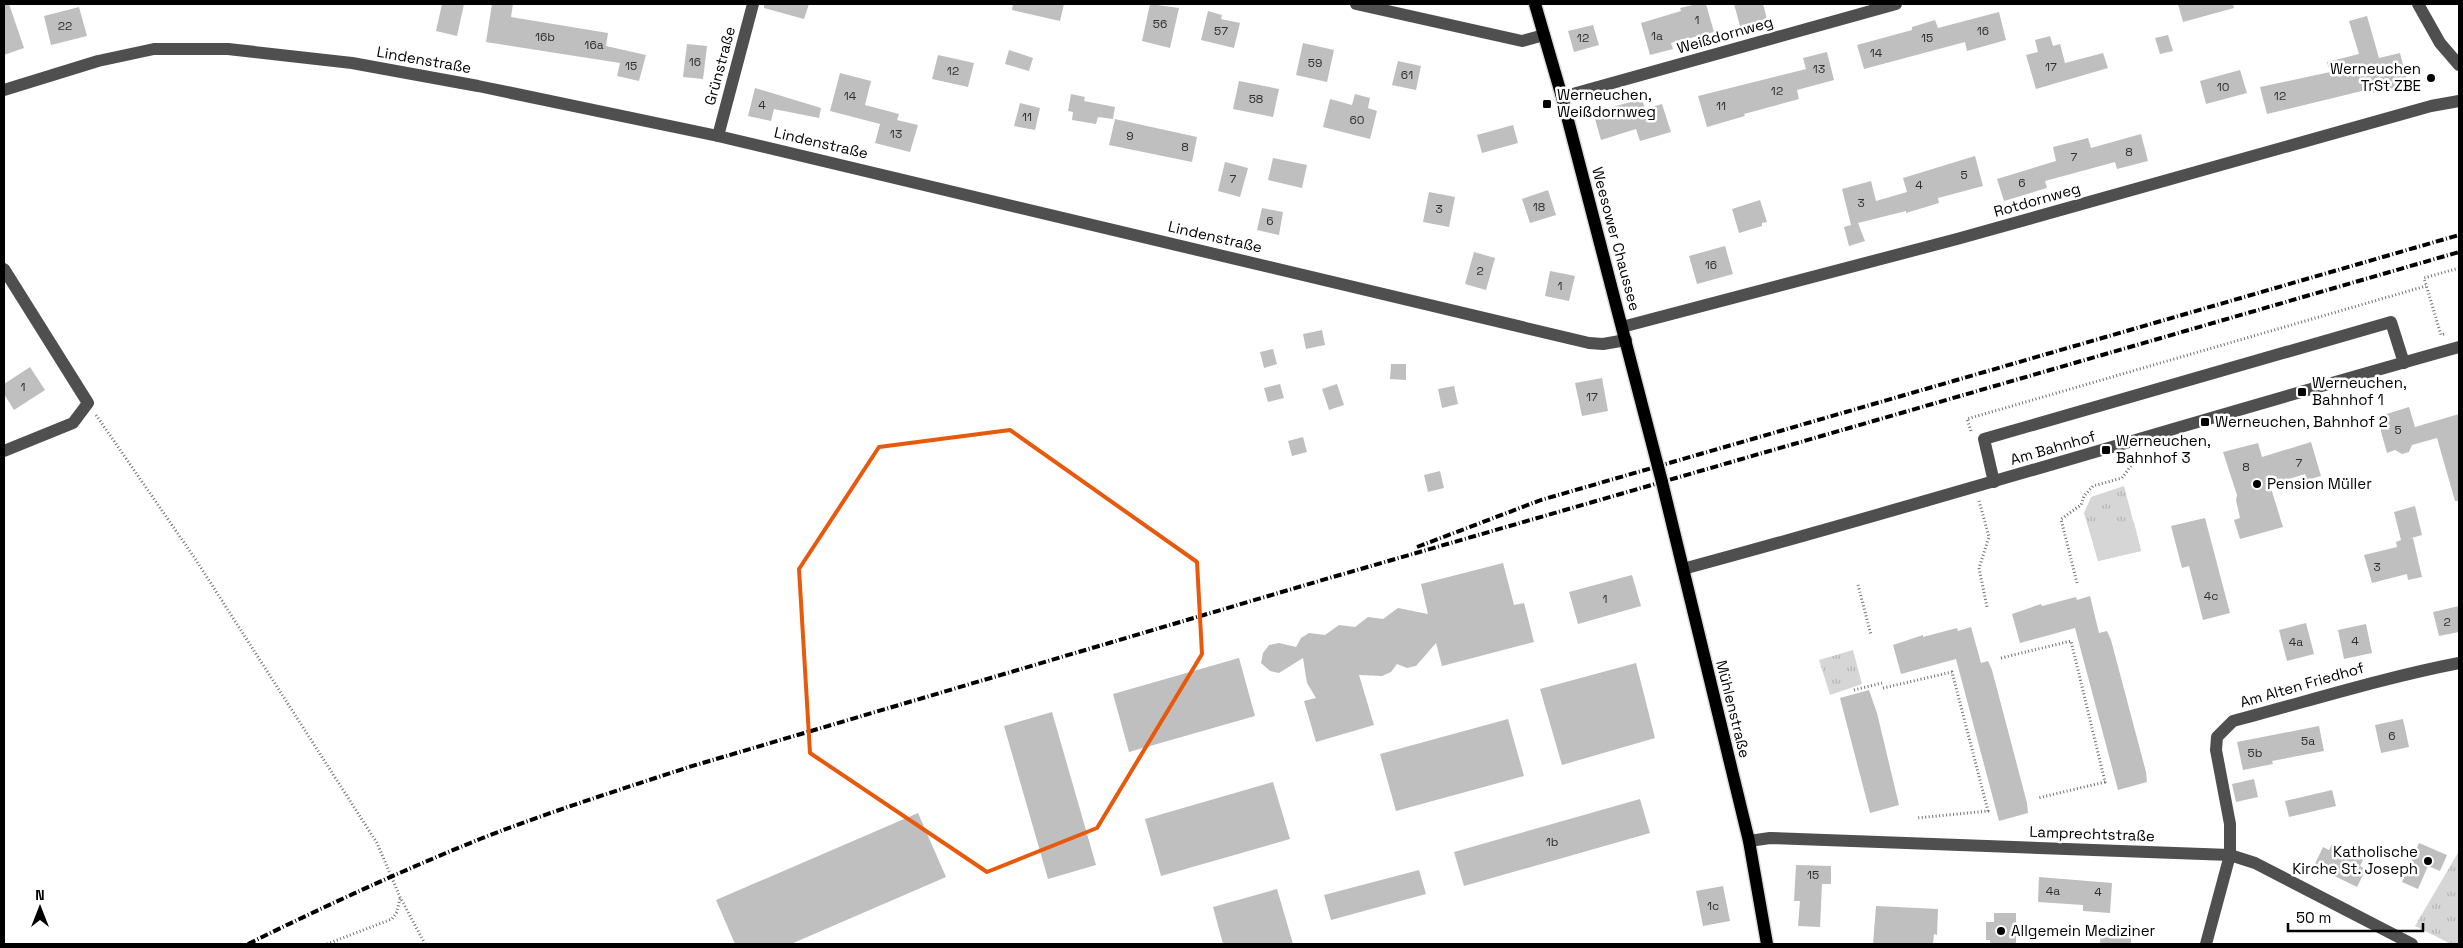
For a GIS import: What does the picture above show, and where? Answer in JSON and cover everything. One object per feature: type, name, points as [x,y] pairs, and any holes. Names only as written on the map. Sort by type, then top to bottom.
[{"type":"main road","name":"Weesower Chaussee","points":[[1535,4],[1562,97],[1662,482]]},
{"type":"main road","name":"Mühlenstraße","points":[[1662,482],[1749,841],[1766,944]]},
{"type":"street","name":"Grünstraße","points":[[718,136],[753,4]]},
{"type":"street","points":[[1356,4],[1522,41],[1544,35]]},
{"type":"street","name":"Weißdornweg","points":[[1562,97],[1896,4]]},
{"type":"street","points":[[2418,4],[2440,42],[2459,65]]},
{"type":"street","name":"Lindenstraße","points":[[4,90],[98,61],[154,49],[228,48],[352,63],[478,86],[718,136],[1589,342],[1604,344],[1624,333]]},
{"type":"street","name":"Rotdornweg","points":[[1624,333],[2431,106],[2459,101]]},
{"type":"street","points":[[4,269],[88,403],[73,422],[4,451]]},
{"type":"street","points":[[1994,482],[1984,439],[2391,322],[2404,363]]},
{"type":"street","name":"Am Bahnhof","points":[[1683,569],[1994,482],[2459,347]]},
{"type":"street","name":"Am Alten Friedhof","points":[[2206,944],[2230,855],[2225,790],[2218,768],[2216,750],[2218,737],[2228,725],[2233,721],[2363,684],[2459,663]]},
{"type":"street","name":"Lamprechtstraße","points":[[1749,841],[1780,838],[2230,855],[2255,863],[2412,944]]},
{"type":"path","points":[[2450,333],[2441,335],[2424,278],[2459,268]]},
{"type":"path","points":[[1972,437],[1967,419],[2426,286]]},
{"type":"path","points":[[88,403],[194,557],[377,843],[400,897],[425,944]]},
{"type":"path","points":[[2077,583],[2060,519],[2081,505],[2084,496],[2093,486],[2122,478],[2143,450]]},
{"type":"path","points":[[1980,505],[1989,537],[1979,568],[1987,606]]},
{"type":"path","points":[[1858,585],[1871,635]]},
{"type":"path","points":[[2001,658],[2071,641],[2105,782],[2038,798]]},
{"type":"path","points":[[1883,688],[1952,672],[1988,811],[1917,818]]},
{"type":"path","points":[[1854,690],[1882,683]]},
{"type":"path","points":[[328,944],[392,918],[397,912],[400,897]]},
{"type":"highlighted area","points":[[1010,430],[1197,562],[1202,654],[1097,828],[987,872],[810,753],[799,569],[879,447]]},
{"type":"green space","points":[[2124,486],[2141,551],[2098,561],[2084,513],[2091,497]]},
{"type":"green space","points":[[2134,522],[2141,551],[2098,561],[2091,533]]},
{"type":"green space","points":[[1853,650],[1862,684],[1830,695],[1819,660]]},
{"type":"green space","points":[[2459,851],[2459,944],[2451,944],[2415,926]]},
{"type":"building","points":[[4,4],[9,4],[24,48],[4,55]]},
{"type":"building","points":[[442,4],[464,4],[457,36],[436,31]]},
{"type":"building","points":[[492,4],[513,4],[511,17],[608,33],[606,46],[646,55],[639,81],[617,76],[620,63],[486,42]]},
{"type":"building","points":[[764,4],[809,4],[804,19],[764,8]]},
{"type":"building","points":[[1013,4],[1064,4],[1060,21],[1012,10]]},
{"type":"building","points":[[1150,4],[1179,8],[1170,48],[1142,41]]},
{"type":"building","points":[[1706,4],[1714,32],[1671,43],[1673,49],[1650,55],[1641,23],[1681,11],[1680,8]]},
{"type":"building","points":[[1734,4],[1763,4],[1767,19],[1740,26]]},
{"type":"building","points":[[2178,4],[2233,4],[2234,8],[2183,22]]},
{"type":"building","points":[[79,7],[87,36],[51,45],[44,16]]},
{"type":"building","points":[[1208,11],[1222,15],[1221,19],[1240,23],[1234,48],[1201,40]]},
{"type":"building","points":[[1999,12],[2006,40],[1967,51],[1965,42],[1864,69],[1857,45],[1912,30],[1912,27],[1935,20],[1938,28]]},
{"type":"building","points":[[2367,16],[2379,58],[2400,53],[2408,85],[2371,93],[2370,89],[2267,114],[2260,87],[2330,72],[2327,62],[2359,54],[2349,21]]},
{"type":"building","points":[[1593,25],[1599,45],[1574,52],[1568,31]]},
{"type":"building","points":[[2168,35],[2173,51],[2160,54],[2155,38]]},
{"type":"building","points":[[2050,36],[2053,46],[2060,44],[2065,63],[2103,53],[2108,68],[2036,89],[2026,55],[2038,52],[2035,40]]},
{"type":"building","points":[[1303,43],[1334,50],[1327,82],[1296,75]]},
{"type":"building","points":[[687,44],[707,46],[703,79],[683,77]]},
{"type":"building","points":[[1009,50],[1033,58],[1029,71],[1005,64]]},
{"type":"building","points":[[1827,52],[1834,80],[1797,90],[1799,99],[1744,114],[1745,116],[1707,127],[1698,96],[1806,69],[1803,58]]},
{"type":"building","points":[[938,55],[974,63],[968,87],[932,79]]},
{"type":"building","points":[[1398,61],[1421,66],[1416,90],[1392,85]]},
{"type":"building","points":[[2240,70],[2247,93],[2206,104],[2200,81]]},
{"type":"building","points":[[840,73],[871,81],[865,105],[899,114],[897,120],[918,125],[910,152],[875,143],[880,124],[830,111]]},
{"type":"building","points":[[1239,81],[1279,89],[1273,117],[1233,109]]},
{"type":"building","points":[[755,88],[821,108],[819,118],[774,109],[771,121],[748,116]]},
{"type":"building","points":[[1071,94],[1085,97],[1084,101],[1115,107],[1113,119],[1098,117],[1096,124],[1072,120],[1073,112],[1068,111]]},
{"type":"building","points":[[1355,94],[1370,98],[1368,108],[1377,111],[1370,139],[1323,127],[1330,99],[1352,105]]},
{"type":"building","points":[[1642,99],[1645,109],[1662,104],[1671,132],[1640,141],[1636,129],[1601,140],[1593,112]]},
{"type":"building","points":[[1020,103],[1040,108],[1035,130],[1014,126]]},
{"type":"building","points":[[1115,119],[1197,137],[1192,162],[1109,145]]},
{"type":"building","points":[[1513,125],[1518,143],[1482,153],[1477,135]]},
{"type":"building","points":[[2141,134],[2148,161],[2117,169],[2115,162],[2045,181],[2047,188],[2004,201],[1997,179],[2056,161],[2053,147],[2088,138],[2091,148]]},
{"type":"building","points":[[1975,156],[1983,186],[1938,198],[1939,203],[1906,213],[1906,211],[1858,223],[1865,241],[1849,246],[1844,227],[1851,225],[1842,189],[1871,181],[1876,201],[1907,192],[1903,178]]},
{"type":"building","points":[[1273,158],[1307,165],[1302,188],[1268,180]]},
{"type":"building","points":[[1225,162],[1248,168],[1240,197],[1218,191]]},
{"type":"building","points":[[1548,190],[1556,215],[1530,223],[1522,199]]},
{"type":"building","points":[[1429,192],[1455,197],[1449,227],[1423,222]]},
{"type":"building","points":[[1760,200],[1767,222],[1762,223],[1762,226],[1739,233],[1732,209]]},
{"type":"building","points":[[1262,208],[1283,212],[1279,235],[1257,230]]},
{"type":"building","points":[[1725,246],[1733,274],[1697,284],[1689,256]]},
{"type":"building","points":[[1474,252],[1495,258],[1486,290],[1465,284]]},
{"type":"building","points":[[1550,271],[1575,276],[1569,301],[1545,296]]},
{"type":"building","points":[[1322,330],[1325,345],[1306,349],[1303,334]]},
{"type":"building","points":[[1273,349],[1277,364],[1264,368],[1260,352]]},
{"type":"building","points":[[1391,364],[1406,364],[1406,380],[1390,379]]},
{"type":"building","points":[[30,367],[45,390],[14,410],[4,394],[4,384]]},
{"type":"building","points":[[1602,378],[1608,411],[1582,416],[1575,383]]},
{"type":"building","points":[[1280,384],[1284,398],[1268,402],[1264,388]]},
{"type":"building","points":[[1337,384],[1344,405],[1329,410],[1322,389]]},
{"type":"building","points":[[1454,386],[1458,404],[1442,408],[1438,389]]},
{"type":"building","points":[[2409,407],[2415,427],[2459,414],[2459,501],[2455,501],[2437,438],[2412,445],[2409,452],[2402,454],[2395,450],[2387,453],[2377,417]]},
{"type":"building","points":[[1303,437],[1307,452],[1292,456],[1288,441]]},
{"type":"building","points":[[2311,442],[2321,476],[2307,480],[2305,474],[2270,485],[2283,527],[2240,539],[2234,520],[2240,518],[2236,500],[2237,495],[2223,452],[2258,443],[2262,457]]},
{"type":"building","points":[[1440,471],[1444,488],[1428,492],[1424,475]]},
{"type":"building","points":[[2415,506],[2422,535],[2408,539],[2413,538],[2422,577],[2408,580],[2407,574],[2372,583],[2364,555],[2397,547],[2396,542],[2401,540],[2394,512]]},
{"type":"building","points":[[2205,518],[2230,613],[2203,620],[2189,566],[2182,568],[2171,526]]},
{"type":"building","points":[[1503,563],[1514,605],[1524,603],[1534,642],[1442,666],[1436,643],[1416,666],[1407,668],[1397,664],[1391,672],[1382,676],[1359,675],[1374,725],[1316,742],[1304,701],[1316,698],[1307,683],[1303,658],[1279,673],[1270,671],[1261,663],[1263,653],[1269,645],[1279,643],[1296,647],[1301,638],[1309,633],[1325,635],[1339,625],[1355,627],[1368,617],[1383,619],[1398,608],[1428,614],[1421,584]]},
{"type":"building","points":[[1632,575],[1641,606],[1578,624],[1569,592]]},
{"type":"building","points":[[2090,596],[2099,633],[2107,631],[2111,640],[2146,772],[2147,782],[2118,790],[2075,628],[2020,643],[2012,614],[2041,604],[2042,606],[2076,597],[2077,600]]},
{"type":"building","points":[[2459,606],[2459,632],[2439,636],[2433,612]]},
{"type":"building","points":[[2306,623],[2314,654],[2287,661],[2279,630]]},
{"type":"building","points":[[2366,624],[2372,653],[2344,659],[2338,630]]},
{"type":"building","points":[[1971,627],[1981,663],[1988,661],[1992,670],[2027,803],[2028,813],[1999,821],[1956,659],[1901,674],[1893,645],[1923,635],[1923,637],[1957,628],[1958,631]]},
{"type":"building","points":[[1239,658],[1255,716],[1129,752],[1113,694]]},
{"type":"building","points":[[1636,663],[1655,738],[1562,765],[1540,689]]},
{"type":"building","points":[[1869,690],[1877,713],[1899,805],[1870,813],[1840,698]]},
{"type":"building","points":[[1052,712],[1096,865],[1048,879],[1004,726]]},
{"type":"building","points":[[1508,719],[1524,776],[1396,811],[1380,754]]},
{"type":"building","points":[[2403,719],[2409,747],[2381,753],[2375,725]]},
{"type":"building","points":[[2319,726],[2324,751],[2272,761],[2273,764],[2243,770],[2237,742]]},
{"type":"building","points":[[2254,779],[2258,797],[2236,802],[2232,784]]},
{"type":"building","points":[[1273,782],[1290,839],[1161,876],[1145,819]]},
{"type":"building","points":[[2332,790],[2336,806],[2289,817],[2285,801]]},
{"type":"building","points":[[1640,799],[1650,833],[1464,886],[1454,852]]},
{"type":"building","points":[[918,813],[946,877],[791,944],[735,944],[716,900]]},
{"type":"building","name":"Katholische Kirche St. Joseph","points":[[2419,843],[2447,855],[2440,871],[2428,866],[2418,889],[2402,882]]},
{"type":"building","points":[[2332,844],[2363,860],[2360,866],[2366,869],[2357,887],[2314,866],[2323,847],[2329,850]]},
{"type":"building","points":[[1796,865],[1831,866],[1831,884],[1822,884],[1820,927],[1798,926],[1800,901],[1794,901]]},
{"type":"building","points":[[1419,870],[1426,894],[1331,920],[1324,895]]},
{"type":"building","points":[[2039,877],[2112,883],[2110,913],[2083,911],[2083,905],[2038,902]]},
{"type":"building","points":[[1723,886],[1730,921],[1703,926],[1696,891]]},
{"type":"building","points":[[1277,889],[1293,944],[1223,944],[1213,907]]},
{"type":"building","points":[[1876,906],[1938,909],[1937,935],[1934,934],[1933,944],[1873,944]]},
{"type":"building","name":"Allgemein Mediziner","points":[[1994,913],[2016,913],[2016,944],[1990,944],[1990,940],[1986,940],[1986,922],[1994,922]]},
{"type":"building","points":[[2101,927],[2131,929],[2131,944],[2100,944]]},
{"type":"railway","points":[[1417,547],[1541,500],[2459,235]]},
{"type":"railway","points":[[248,944],[363,889],[480,839],[558,810],[689,767],[1319,581],[2459,252]]},
{"type":"place","name":"Werneuchen TrSt ZBE","points":[[2431,78]]},
{"type":"place","name":"Werneuchen, Weißdornweg","points":[[1547,104]]},
{"type":"place","name":"Werneuchen, Bahnhof 1","points":[[2302,392]]},
{"type":"place","name":"Werneuchen, Bahnhof 2","points":[[2205,422]]},
{"type":"place","name":"Werneuchen, Bahnhof 3","points":[[2106,450]]},
{"type":"place","name":"Pension Müller","points":[[2257,484]]},
{"type":"place","name":"Katholische Kirche St. Joseph","points":[[2428,861]]},
{"type":"place","name":"Allgemein Mediziner","points":[[2001,931]]}]
